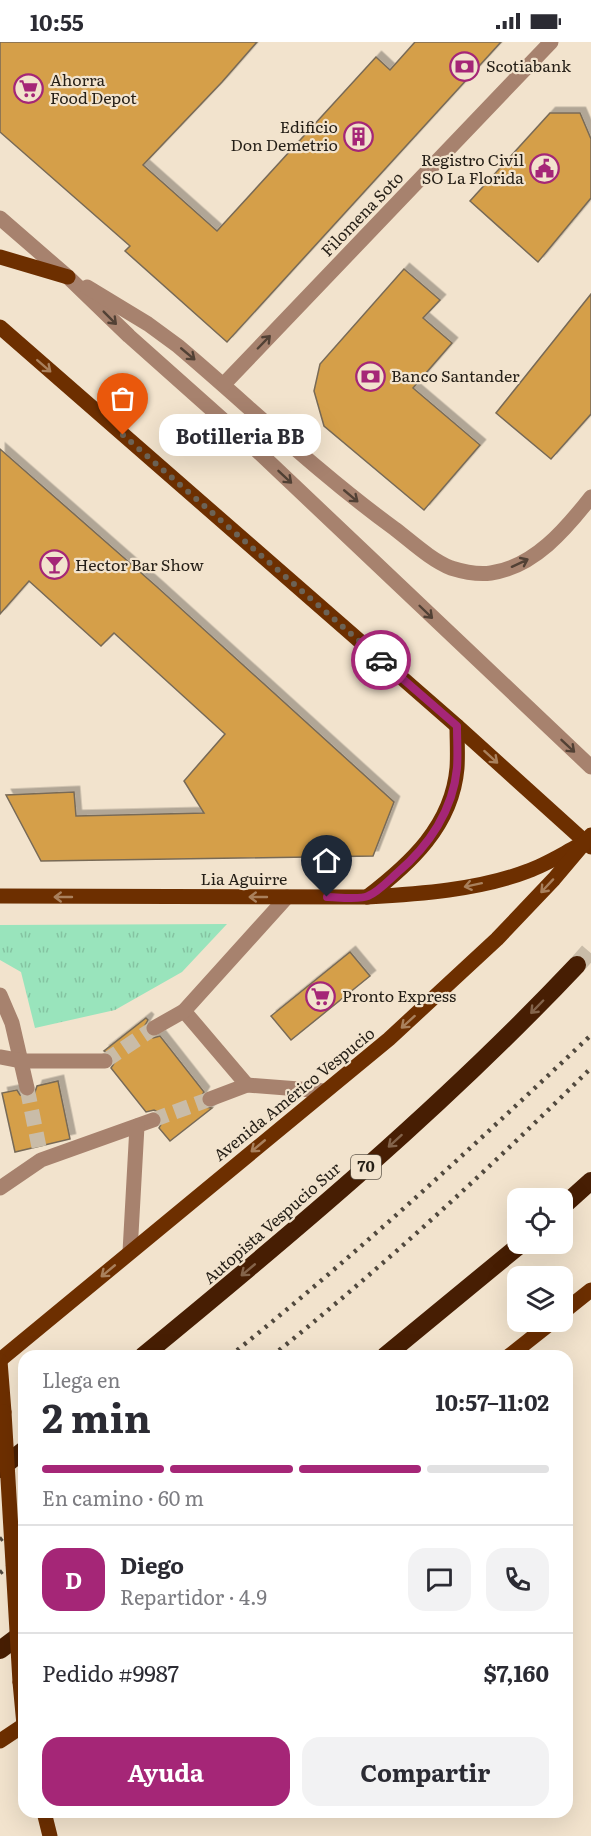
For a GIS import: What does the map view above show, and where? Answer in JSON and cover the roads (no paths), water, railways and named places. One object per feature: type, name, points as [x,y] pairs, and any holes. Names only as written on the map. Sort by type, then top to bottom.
[{"type":"highway","name":"Autopista Vespucio Sur","points":[[150,1350],[323,1206],[426,1114],[482,1063],[577,965]]},
{"type":"highway","points":[[573,1197],[591,1181]]},
{"type":"highway","points":[[393,1350],[508,1254]]},
{"type":"highway","points":[[0,1469],[18,1455]]},
{"type":"highway","points":[[0,1650],[18,1636]]},
{"type":"main road","points":[[0,257],[68,277]]},
{"type":"main road","points":[[0,327],[589,841]]},
{"type":"main road","points":[[367,897],[405,866],[427,843],[441,822],[453,791],[457,768],[457,726]]},
{"type":"main road","name":"Lia Aguirre","points":[[0,896],[367,897],[452,889],[500,879],[526,872],[589,841]]},
{"type":"main road","name":"Avenida Américo Vespucio","points":[[0,1361],[389,1039],[497,939],[589,841]]},
{"type":"main road","points":[[573,1304],[591,1290]]},
{"type":"main road","points":[[517,1350],[539,1332]]},
{"type":"main road","points":[[0,1361],[18,1634]]},
{"type":"main road","points":[[15,1563],[18,1568]]},
{"type":"main road","points":[[0,1741],[18,1729]]},
{"type":"main road","points":[[46,1818],[50,1836]]},
{"type":"street","name":"Filomena Soto","points":[[224,384],[550,42]]},
{"type":"street","points":[[0,218],[68,277],[129,336],[280,472],[591,767]]},
{"type":"street","points":[[68,277],[148,324],[178,346],[353,498],[449,567],[470,573],[492,573],[513,567],[531,558],[548,544],[591,497]]},
{"type":"street","points":[[154,1028],[184,1011],[287,897]]},
{"type":"street","points":[[0,995],[12,1023],[27,1088]]},
{"type":"street","points":[[184,1011],[248,1085]]},
{"type":"street","points":[[0,1057],[22,1060],[105,1060]]},
{"type":"street","points":[[210,1099],[248,1085],[325,1091]]},
{"type":"street","points":[[0,1188],[40,1153],[153,1120]]},
{"type":"street","points":[[130,1252],[137,1126]]},
{"type":"tunnel","points":[[577,965],[591,949]]},
{"type":"tunnel","points":[[105,1061],[154,1028]]},
{"type":"tunnel","points":[[27,1088],[39,1147]]},
{"type":"tunnel","points":[[153,1120],[210,1099]]},
{"type":"railway","points":[[237,1350],[414,1199],[591,1035]]},
{"type":"railway","points":[[279,1350],[435,1216],[591,1068]]},
{"type":"railway","points":[[0,1540],[18,1526]]},
{"type":"railway","points":[[0,1573],[18,1559]]},
{"type":"place","name":"Scotiabank","points":[[465,66]]},
{"type":"place","name":"Ahorra Food Depot","points":[[29,89]]},
{"type":"place","name":"Edificio Don Demetrio","points":[[359,136]]},
{"type":"place","name":"Registro Civil SO La Florida","points":[[545,169]]},
{"type":"place","name":"Banco Santander","points":[[370,376]]},
{"type":"place","name":"Botilleria BB","points":[[123,435]]},
{"type":"place","name":"Hector Bar Show","points":[[54,565]]},
{"type":"place","name":"Pronto Express","points":[[321,996]]}]
